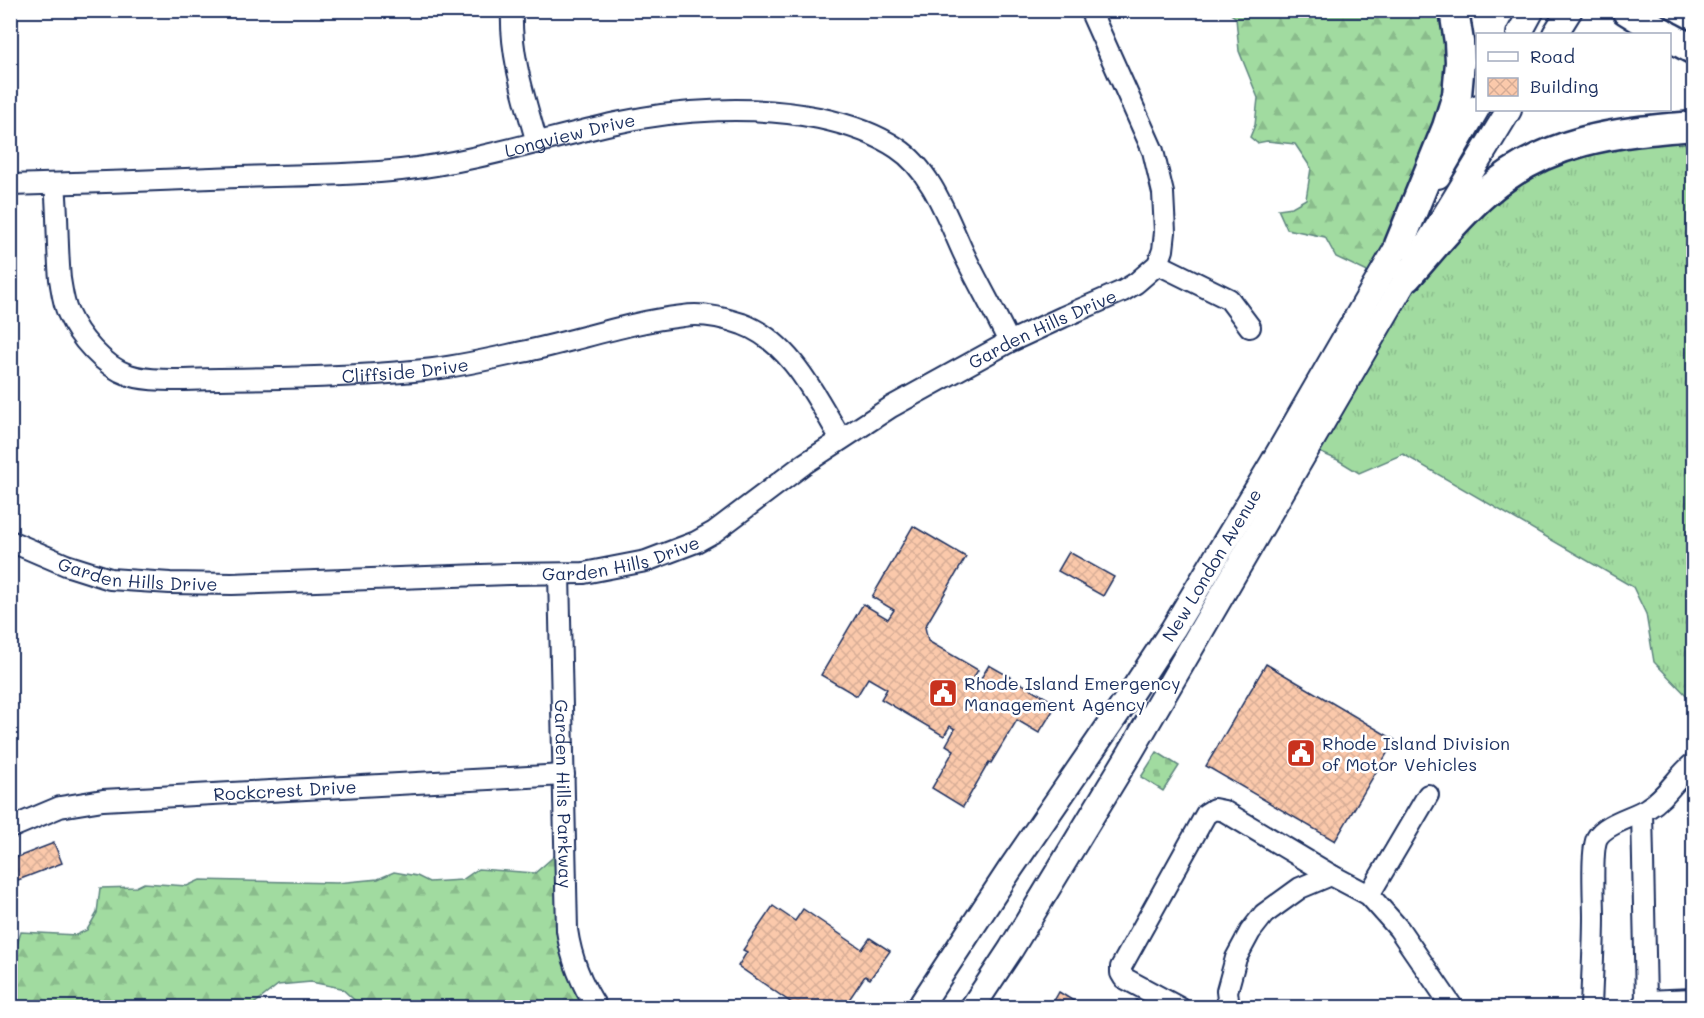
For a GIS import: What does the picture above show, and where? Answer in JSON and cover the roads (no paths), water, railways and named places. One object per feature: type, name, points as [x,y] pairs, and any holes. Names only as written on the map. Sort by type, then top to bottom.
[{"type":"highway","points":[[1399,245],[1447,127],[1457,95],[1459,52],[1454,10]]},
{"type":"highway","points":[[1626,10],[1663,33]]},
{"type":"highway","points":[[1671,38],[1694,50]]},
{"type":"highway","points":[[1407,277],[1461,216],[1486,192],[1500,180],[1537,159],[1571,144],[1600,136],[1694,126]]},
{"type":"main road","points":[[1519,33],[1532,10]]},
{"type":"main road","points":[[1556,33],[1570,10]]},
{"type":"main road","name":"New London Avenue","points":[[919,1008],[1173,629],[1260,485],[1476,110]]},
{"type":"main road","name":"New London Avenue","points":[[972,1008],[1011,949],[1130,753],[1407,277],[1508,111]]},
{"type":"street","points":[[512,10],[512,31],[517,68],[537,143]]},
{"type":"street","points":[[1090,10],[1153,151],[1164,203],[1165,232],[1163,250],[1158,264],[1229,299],[1250,327]]},
{"type":"street","name":"Longview Drive","points":[[10,185],[333,175],[403,170],[479,156],[647,117],[727,110],[779,111],[846,124],[898,148],[913,159],[926,177],[956,233],[1010,342]]},
{"type":"street","name":"Cliffside Drive","points":[[54,184],[58,258],[63,300],[68,313],[83,339],[93,350],[115,368],[128,375],[141,378],[195,380],[298,378],[425,370],[557,345],[624,327],[684,315],[702,315],[742,324],[761,333],[777,347],[819,399],[841,439]]},
{"type":"street","name":"Garden Hills Drive","points":[[10,541],[88,573],[110,579],[170,583],[232,584],[584,573],[646,561],[696,542],[714,532],[804,464],[891,407],[1010,342],[1063,316],[1123,291],[1158,264]]},
{"type":"street","name":"Garden Hills Parkway","points":[[559,574],[569,942],[579,975],[597,1008]]},
{"type":"street","points":[[1591,1008],[1594,856],[1598,838],[1607,828],[1642,812],[1660,799],[1682,772],[1694,763]]},
{"type":"street","name":"Rockcrest Drive","points":[[10,828],[60,807],[103,800],[564,775]]},
{"type":"street","points":[[1369,895],[1428,795]]},
{"type":"street","points":[[1180,1008],[1124,978],[1121,967],[1206,814],[1214,809],[1224,811],[1369,895],[1399,929],[1453,1008]]},
{"type":"street","points":[[1642,812],[1643,1004],[1694,999]]},
{"type":"street","points":[[1228,1008],[1227,991],[1236,958],[1250,932],[1264,914],[1300,888],[1331,875]]},
{"type":"place","name":"Rhode Island Emergency Management Agency","points":[[943,693]]},
{"type":"place","name":"Rhode Island Division of Motor Vehicles","points":[[1301,753]]}]
